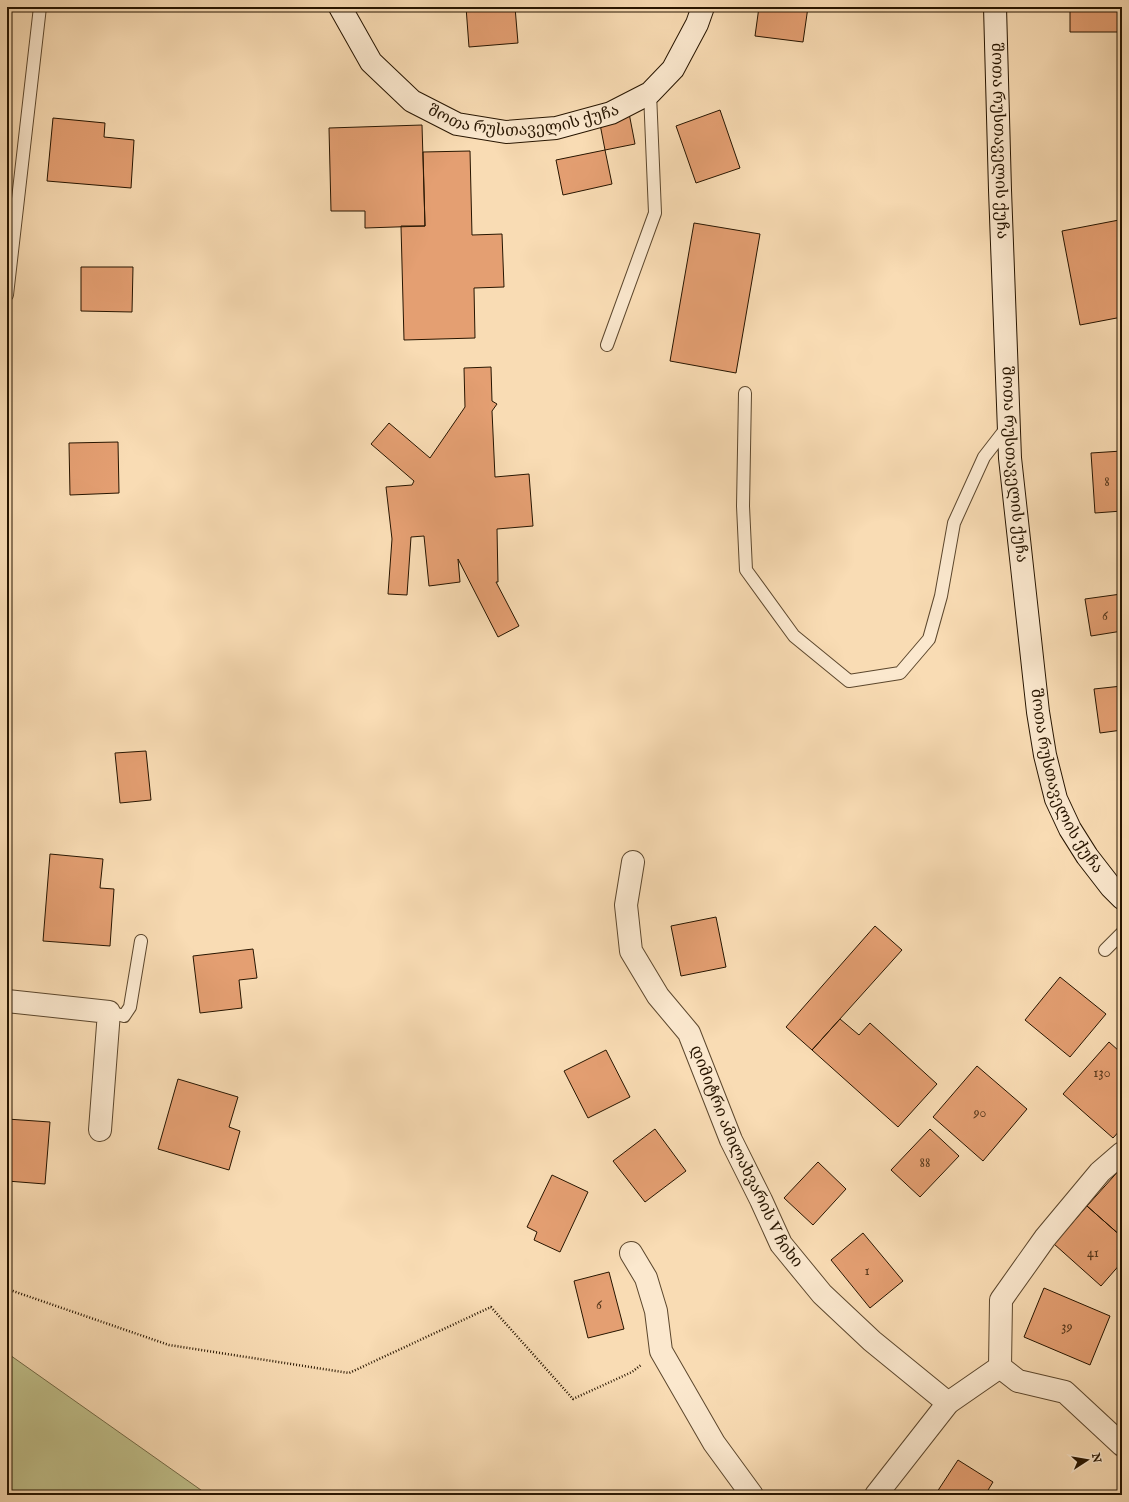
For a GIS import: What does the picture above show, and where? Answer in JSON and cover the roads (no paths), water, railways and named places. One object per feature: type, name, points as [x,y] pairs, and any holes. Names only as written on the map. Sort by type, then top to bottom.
[{"type":"street","name":"შოთა რუსთაველის ქუჩა","points":[[340,7],[371,62],[412,100],[457,124],[506,132],[556,128],[611,113],[650,93],[673,69],[697,24],[703,7]]},
{"type":"street","name":"შოთა რუსთაველის ქუჩა","points":[[995,7],[1010,458],[1038,712],[1045,755],[1056,799],[1070,828],[1087,856],[1111,887],[1122,898]]},
{"type":"street","name":"დიმიტრი ამილახვარის V ჩიხი","points":[[633,862],[626,905],[631,951],[658,996],[689,1033],[731,1140],[781,1244],[822,1294],[872,1341],[948,1404]]},
{"type":"street","points":[[7,1001],[109,1012],[100,1130]]},
{"type":"street","points":[[1000,1367],[1001,1300],[1045,1238],[1100,1172],[1122,1153]]},
{"type":"street","points":[[631,1253],[646,1278],[656,1311],[660,1351],[714,1443],[752,1495]]},
{"type":"street","points":[[876,1495],[948,1404],[1000,1367]]},
{"type":"street","points":[[1000,1367],[1018,1381],[1065,1392],[1122,1445]]},
{"type":"lane","points":[[7,295],[40,7]]},
{"type":"lane","points":[[607,345],[655,213],[650,93]]},
{"type":"lane","points":[[746,393],[743,506],[746,570],[794,636],[849,681],[900,672],[930,639],[941,596],[954,523],[984,457],[1009,425]]},
{"type":"lane","points":[[1105,950],[1122,933]]},
{"type":"lane","points":[[109,1012],[124,1016],[130,1007],[141,941]]}]
